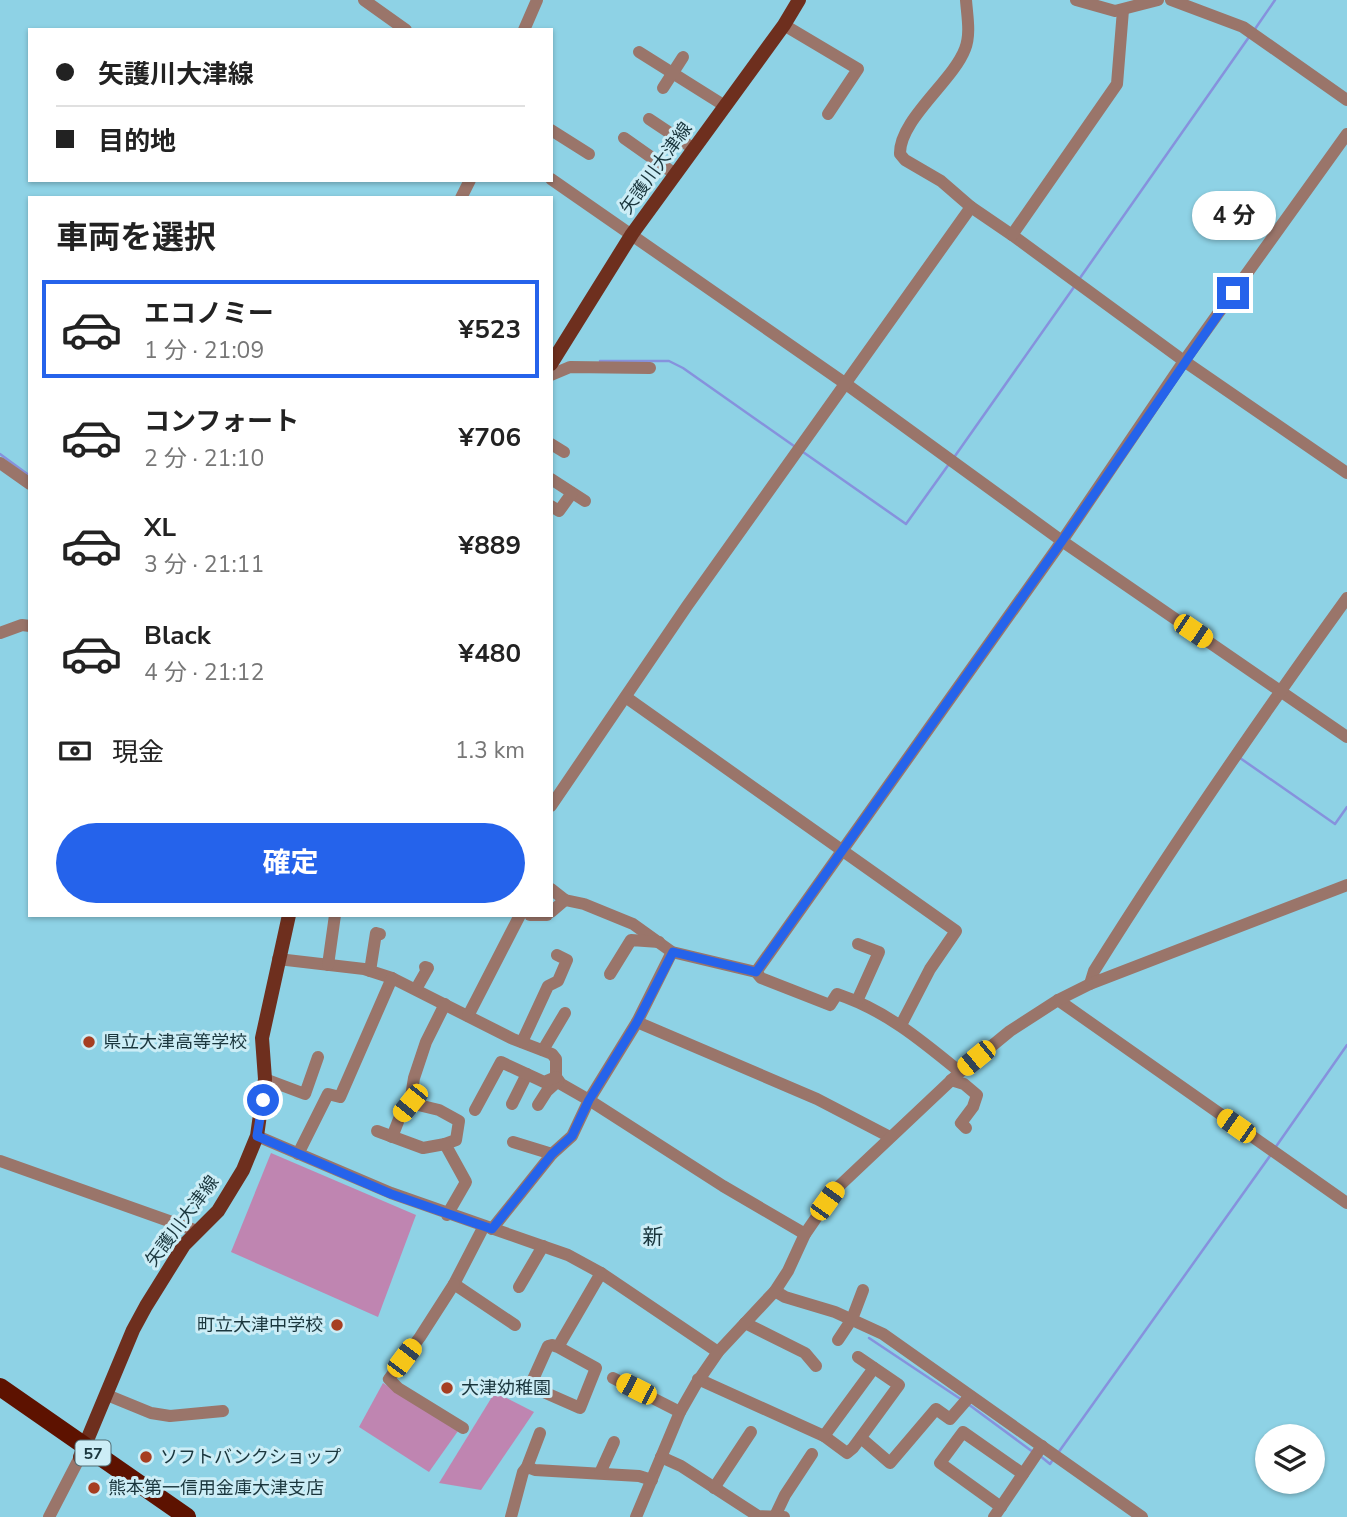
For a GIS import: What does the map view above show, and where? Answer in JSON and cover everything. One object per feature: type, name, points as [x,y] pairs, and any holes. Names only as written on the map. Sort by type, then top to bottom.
[{"type":"highway","name":"57","points":[[0,1387],[166,1517]]},
{"type":"highway","name":"57","points":[[0,1401],[187,1517]]},
{"type":"main road","name":"矢護川大津線","points":[[553,359],[632,234],[784,25],[799,0]]},
{"type":"main road","name":"矢護川大津線","points":[[81,1452],[140,1318],[172,1262],[197,1231],[218,1211],[237,1181],[257,1136],[265,1079],[262,1038],[286,917]]},
{"type":"street","points":[[364,0],[403,28]]},
{"type":"street","points":[[525,28],[537,0]]},
{"type":"street","points":[[966,0],[966,46],[960,60],[916,116],[900,147],[900,155],[941,181],[971,207],[1012,234],[1184,361],[1347,473]]},
{"type":"street","points":[[1076,0],[1115,10],[1158,0]]},
{"type":"street","points":[[1171,0],[1243,27],[1347,100]]},
{"type":"street","points":[[1012,234],[1117,84],[1131,5]]},
{"type":"street","points":[[784,25],[858,69],[828,114]]},
{"type":"street","points":[[639,51],[725,106]]},
{"type":"street","points":[[663,89],[683,57]]},
{"type":"street","points":[[649,119],[694,149]]},
{"type":"street","points":[[553,131],[589,154]]},
{"type":"street","points":[[756,972],[1062,541],[1184,361],[1347,134]]},
{"type":"street","points":[[624,138],[675,174]]},
{"type":"street","points":[[553,179],[846,384],[1062,541],[1347,737]]},
{"type":"street","points":[[553,803],[687,606],[971,207]]},
{"type":"street","points":[[553,374],[570,367],[650,368]]},
{"type":"street","points":[[553,445],[564,452]]},
{"type":"street","points":[[0,463],[28,483]]},
{"type":"street","points":[[553,480],[585,501]]},
{"type":"street","points":[[553,507],[559,511],[572,492]]},
{"type":"street","points":[[1090,984],[1094,971],[1147,886],[1347,598]]},
{"type":"street","points":[[0,633],[22,625],[28,626]]},
{"type":"street","points":[[627,698],[956,931],[930,969],[901,1025]]},
{"type":"street","points":[[636,1517],[680,1412],[698,1379],[718,1352],[775,1292],[805,1234],[836,1189],[955,1076],[1010,1031],[1058,1000],[1090,984],[1347,884]]},
{"type":"street","points":[[553,891],[565,900],[584,904],[633,924],[673,952],[756,972],[761,978],[830,1005],[837,994],[857,1001],[901,1025],[977,1095],[973,1107],[961,1123],[966,1128]]},
{"type":"street","points":[[553,910],[565,900]]},
{"type":"street","points":[[328,965],[335,917]]},
{"type":"street","points":[[468,1016],[519,917]]},
{"type":"street","points":[[370,971],[376,933],[380,934]]},
{"type":"street","points":[[610,974],[631,940],[660,943]]},
{"type":"street","points":[[857,1001],[879,952],[858,944]]},
{"type":"street","points":[[463,1428],[398,1388],[389,1379],[420,1337],[488,1228],[552,1154],[572,1136],[589,1100],[637,1022],[673,952]]},
{"type":"street","points":[[522,1042],[548,986],[558,981],[567,960],[557,955]]},
{"type":"street","points":[[278,959],[370,971],[392,978],[552,1054],[556,1059],[557,1079],[538,1105]]},
{"type":"street","points":[[416,989],[428,968],[425,967]]},
{"type":"street","points":[[298,1154],[328,1094],[340,1097],[392,978]]},
{"type":"street","points":[[1058,1000],[1347,1203]]},
{"type":"street","points":[[392,1136],[401,1114],[410,1103],[414,1078],[426,1042],[445,1004]]},
{"type":"street","points":[[543,1050],[565,1013]]},
{"type":"street","points":[[637,1022],[817,1099],[890,1137]]},
{"type":"street","points":[[265,1079],[305,1094],[318,1057]]},
{"type":"street","points":[[475,1110],[501,1062],[544,1082],[557,1079],[723,1186],[805,1234]]},
{"type":"street","points":[[512,1104],[527,1074]]},
{"type":"street","points":[[377,1131],[423,1149],[456,1140],[458,1121],[439,1110],[410,1103]]},
{"type":"street","points":[[257,1136],[447,1215],[568,1255],[601,1273],[718,1352]]},
{"type":"street","points":[[513,1142],[552,1154]]},
{"type":"street","points":[[445,1144],[467,1182],[447,1215]]},
{"type":"street","points":[[0,1161],[197,1231]]},
{"type":"street","points":[[519,1287],[543,1246]]},
{"type":"street","points":[[558,1347],[601,1273]]},
{"type":"street","points":[[454,1284],[514,1325]]},
{"type":"street","points":[[838,1340],[852,1319],[863,1290]]},
{"type":"street","points":[[775,1292],[852,1319],[883,1334],[1142,1517]]},
{"type":"street","points":[[745,1323],[805,1353],[816,1366]]},
{"type":"street","points":[[548,1346],[558,1347],[596,1368],[580,1408],[530,1386],[548,1346]]},
{"type":"street","points":[[698,1379],[824,1436],[847,1453],[899,1385],[858,1357]]},
{"type":"street","points":[[824,1436],[874,1368]]},
{"type":"street","points":[[613,1378],[680,1412]]},
{"type":"street","points":[[107,1395],[151,1413],[170,1416],[223,1411]]},
{"type":"street","points":[[950,1419],[970,1396]]},
{"type":"street","points":[[861,1438],[890,1463],[936,1409],[963,1432],[1023,1474]]},
{"type":"street","points":[[714,1488],[751,1432]]},
{"type":"street","points":[[963,1432],[940,1463],[998,1512],[1042,1446]]},
{"type":"street","points":[[511,1517],[523,1472],[540,1433]]},
{"type":"street","points":[[600,1472],[614,1443]]},
{"type":"street","points":[[49,1517],[81,1452]]},
{"type":"street","points":[[661,1457],[758,1516],[779,1516],[785,1495],[812,1454]]},
{"type":"street","points":[[527,1467],[535,1470],[639,1476],[652,1480]]},
{"type":"shaded area","points":[[271,1153],[416,1215],[378,1317],[231,1252]]},
{"type":"shaded area","points":[[383,1383],[458,1431],[429,1472],[359,1427]]},
{"type":"shaded area","points":[[495,1392],[534,1412],[481,1490],[439,1483]]},
{"type":"waterway","points":[[1255,29],[1275,0]]},
{"type":"waterway","points":[[1080,278],[1249,37]]},
{"type":"waterway","points":[[955,456],[1074,287]]},
{"type":"waterway","points":[[600,361],[669,361],[794,446]]},
{"type":"waterway","points":[[803,452],[906,524],[949,464]]},
{"type":"waterway","points":[[0,454],[28,475]]},
{"type":"waterway","points":[[1240,758],[1335,824],[1347,807]]},
{"type":"waterway","points":[[1275,1148],[1347,1045]]},
{"type":"waterway","points":[[1058,1453],[1272,1153]]},
{"type":"waterway","points":[[869,1338],[962,1400]]},
{"type":"waterway","points":[[968,1404],[1033,1452]]},
{"type":"waterway","points":[[1039,1455],[1050,1464],[1054,1458]]},
{"type":"place","name":"県立大津高等学校","points":[[89,1042]]},
{"type":"place","name":"町立大津中学校","points":[[337,1325]]},
{"type":"place","name":"大津幼稚園","points":[[447,1388]]},
{"type":"place","name":"ソフトバンクショップ","points":[[146,1457]]},
{"type":"place","name":"熊本第一信用金庫大津支店","points":[[94,1488]]},
{"type":"district","name":"新","points":[[653,1237]]},
{"type":"route","points":[[263,1100],[257,1136],[391,1194],[492,1229],[552,1154],[572,1136],[589,1100],[637,1022],[673,952],[756,972],[1062,541],[1233,293]]}]
